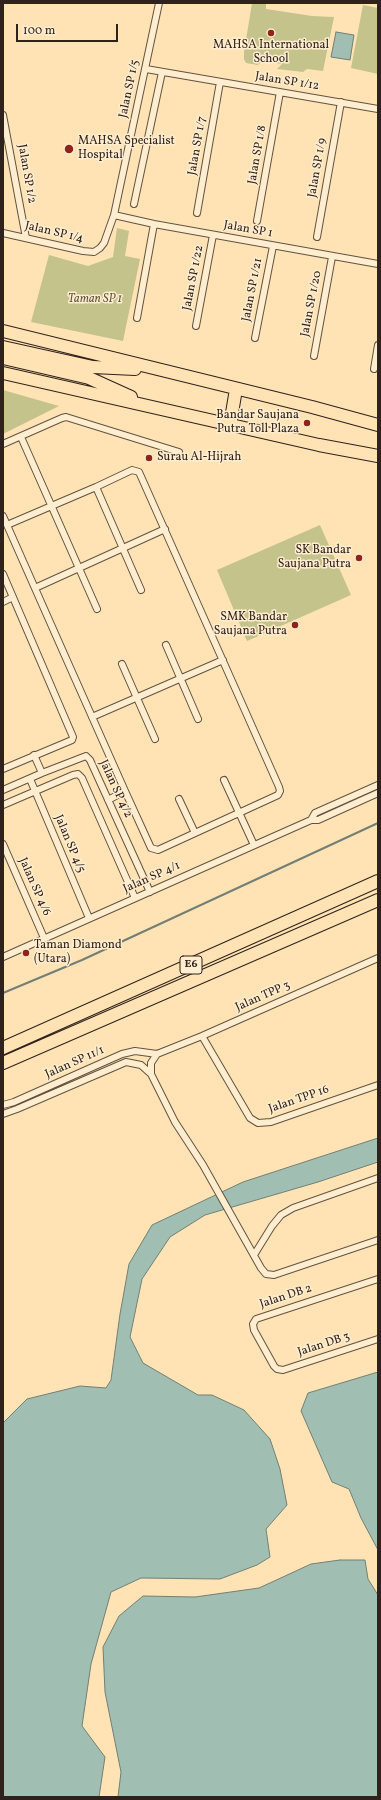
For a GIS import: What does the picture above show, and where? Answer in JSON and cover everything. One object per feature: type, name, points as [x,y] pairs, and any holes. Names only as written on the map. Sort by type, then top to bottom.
[{"type":"highway","points":[[3,331],[236,389],[312,406],[378,425]]},
{"type":"highway","points":[[3,347],[91,372],[154,407]]},
{"type":"highway","points":[[3,358],[91,372],[163,371]]},
{"type":"highway","points":[[3,373],[319,445],[378,456]]},
{"type":"highway","points":[[230,425],[236,389]]},
{"type":"highway","name":"E6","points":[[3,1048],[378,881]]},
{"type":"highway","name":"E6","points":[[3,1063],[378,900]]},
{"type":"street","name":"Jalan SP 1/5","points":[[100,248],[108,236],[114,215],[159,3]]},
{"type":"street","name":"Jalan SP 1/12","points":[[146,69],[378,109]]},
{"type":"street","points":[[134,204],[162,72]]},
{"type":"street","name":"Jalan SP 1/7","points":[[197,213],[220,82]]},
{"type":"street","name":"Jalan SP 1/8","points":[[257,221],[280,92]]},
{"type":"street","name":"Jalan SP 1/9","points":[[317,237],[341,102]]},
{"type":"street","name":"Jalan SP 1/2","points":[[3,115],[26,238]]},
{"type":"street","name":"Jalan SP 1","points":[[114,215],[213,235],[378,264]]},
{"type":"street","points":[[137,318],[154,224]]},
{"type":"street","name":"Jalan SP 1/4","points":[[3,232],[83,252],[94,252],[100,248]]},
{"type":"street","name":"Jalan SP 1/22","points":[[196,326],[213,235]]},
{"type":"street","name":"Jalan SP 1/21","points":[[255,338],[273,246]]},
{"type":"street","name":"Jalan SP 1/20","points":[[314,356],[332,256]]},
{"type":"street","points":[[374,368],[378,345]]},
{"type":"street","points":[[3,444],[66,417],[178,452]]},
{"type":"street","points":[[21,437],[78,568],[98,609]]},
{"type":"street","points":[[3,516],[92,717],[151,848],[158,850],[278,795],[280,791],[139,472],[132,470],[7,525]]},
{"type":"street","points":[[96,487],[141,590]]},
{"type":"street","points":[[35,588],[165,529]]},
{"type":"street","points":[[3,574],[73,737],[72,740],[3,769]]},
{"type":"street","points":[[3,602],[13,597]]},
{"type":"street","points":[[166,645],[198,719]]},
{"type":"street","points":[[92,717],[223,660]]},
{"type":"street","points":[[122,664],[155,739]]},
{"type":"street","points":[[34,755],[42,773]]},
{"type":"street","name":"Jalan SP 4/2","points":[[3,790],[86,756],[90,760],[150,892]]},
{"type":"street","points":[[3,805],[78,774],[82,778],[135,898]]},
{"type":"street","name":"Jalan SP 4/5","points":[[30,779],[89,918]]},
{"type":"street","points":[[224,780],[254,845]]},
{"type":"street","name":"Jalan SP 4/1","points":[[310,820],[315,813],[378,785]]},
{"type":"street","points":[[108,800],[125,791]]},
{"type":"street","name":"Jalan SP 4/1","points":[[3,957],[310,820],[318,820],[378,793]]},
{"type":"street","points":[[179,799],[195,833]]},
{"type":"street","name":"Jalan SP 4/6","points":[[3,844],[44,938]]},
{"type":"street","name":"Jalan TPP 3","points":[[157,1054],[202,1036],[378,958]]},
{"type":"street","name":"Jalan TPP 16","points":[[202,1036],[250,1118],[258,1123],[271,1122],[378,1085]]},
{"type":"street","name":"Jalan SP 11/1","points":[[3,1105],[14,1102],[122,1054],[135,1051],[157,1054]]},
{"type":"street","points":[[157,1054],[151,1063],[150,1074],[175,1122],[203,1165],[245,1241],[266,1274],[274,1275],[378,1240]]},
{"type":"street","name":"Jalan SP 11/1","points":[[3,1114],[126,1062],[141,1065],[150,1074]]},
{"type":"street","points":[[254,1255],[272,1226],[281,1215],[293,1208],[378,1178]]},
{"type":"street","name":"Jalan DB 2","points":[[277,1369],[254,1330],[253,1324],[256,1319],[378,1279]]},
{"type":"street","name":"Jalan DB 3","points":[[277,1369],[283,1370],[378,1339]]},
{"type":"green space","points":[[252,3],[266,3],[266,9],[312,16],[334,17],[323,71],[307,69],[303,72],[277,69],[282,64],[262,61],[258,65],[246,63],[244,59],[244,52]]},
{"type":"green space","points":[[363,5],[378,8],[378,74],[351,68]]},
{"type":"green space","name":"Taman SP 1","points":[[117,228],[129,231],[125,256],[140,259],[123,341],[31,322],[49,255],[88,266],[113,257]]},
{"type":"green space","points":[[3,390],[59,406],[3,434]]},
{"type":"green space","points":[[320,525],[351,595],[247,641],[217,570]]},
{"type":"shaded area","points":[[336,32],[354,35],[350,60],[331,57]]},
{"type":"shaded area","points":[[378,1138],[378,1162],[318,1182],[205,1215],[170,1237],[142,1279],[130,1337],[143,1363],[198,1395],[212,1395],[244,1410],[270,1439],[280,1469],[287,1505],[266,1529],[270,1557],[257,1565],[220,1579],[141,1578],[111,1592],[91,1664],[82,1726],[105,1757],[99,1797],[3,1797],[3,1423],[27,1399],[80,1386],[106,1388],[111,1380],[120,1314],[129,1264],[152,1225],[243,1182]]},
{"type":"shaded area","points":[[378,1372],[378,1550],[361,1518],[349,1489],[332,1482],[301,1411],[308,1393]]},
{"type":"shaded area","points":[[340,1560],[365,1560],[368,1579],[378,1595],[378,1797],[118,1797],[121,1772],[105,1692],[103,1647],[119,1616],[143,1596],[195,1597],[259,1588],[311,1564]]},
{"type":"waterway","points":[[3,993],[82,960],[378,823]]},
{"type":"place","name":"MAHSA International School","points":[[271,33]]},
{"type":"place","name":"MAHSA Specialist Hospital","points":[[69,149]]},
{"type":"place","name":"Bandar Saujana Putra Toll Plaza","points":[[307,423]]},
{"type":"place","name":"Surau Al-Hijrah","points":[[149,458]]},
{"type":"place","name":"SK Bandar Saujana Putra","points":[[359,558]]},
{"type":"place","name":"SMK Bandar Saujana Putra","points":[[295,625]]},
{"type":"place","name":"Taman Diamond (Utara)","points":[[26,953]]}]
